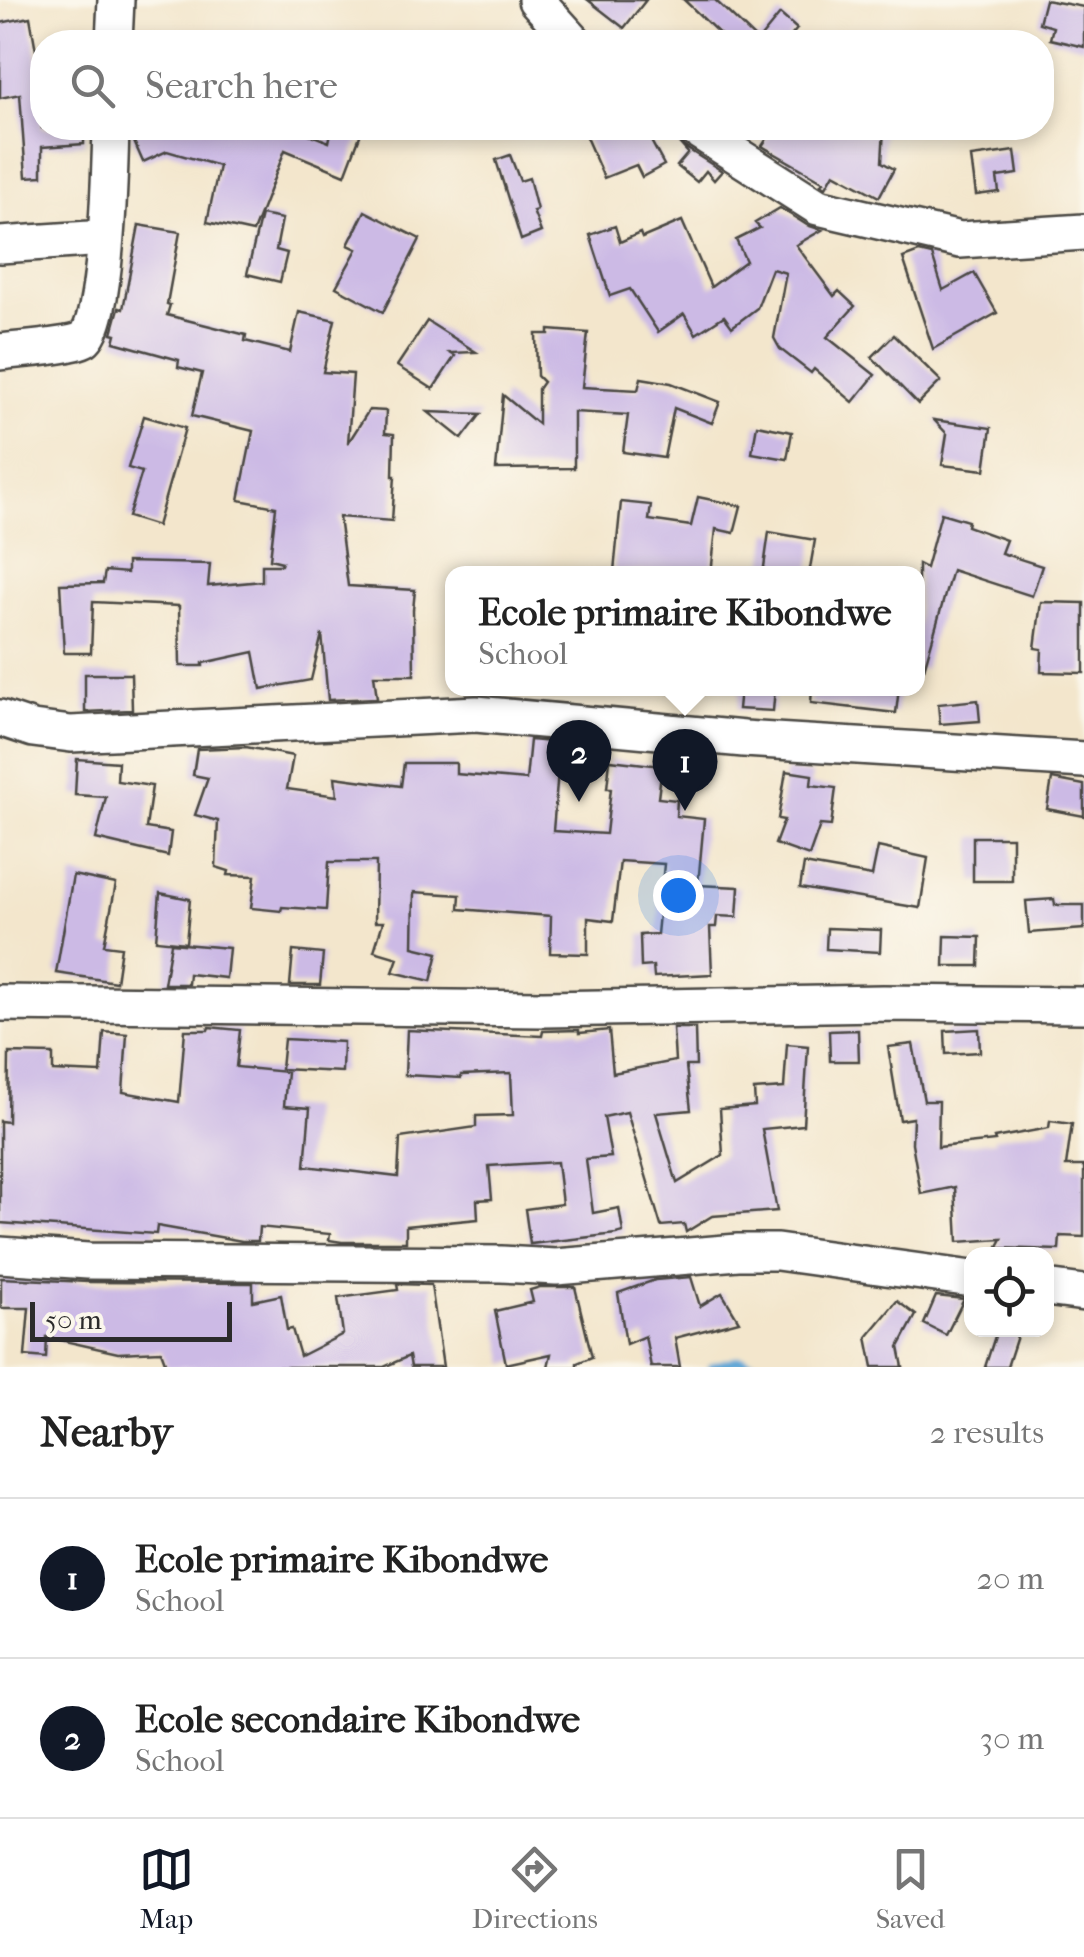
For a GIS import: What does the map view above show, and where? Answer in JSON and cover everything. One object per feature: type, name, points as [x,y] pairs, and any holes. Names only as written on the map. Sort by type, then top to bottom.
[{"type":"street","points":[[115,30],[116,0]]},
{"type":"street","points":[[536,0],[563,30]]},
{"type":"street","points":[[0,352],[85,338],[94,323],[102,280],[111,140]]},
{"type":"street","points":[[713,140],[818,207],[960,240],[1084,232]]},
{"type":"street","points":[[0,244],[105,238]]},
{"type":"street","points":[[0,718],[34,729],[71,734],[476,714],[744,739],[1084,760]]},
{"type":"street","points":[[0,1003],[543,1009],[883,1003],[1084,1005]]},
{"type":"street","points":[[0,1255],[88,1261],[556,1267],[758,1252],[964,1278]]},
{"type":"street","points":[[1054,1289],[1084,1292]]},
{"type":"building","points":[[588,0],[646,0],[624,28]]},
{"type":"building","points":[[684,0],[715,0],[746,30],[715,30]]},
{"type":"building","points":[[1045,0],[1084,7],[1084,47],[1054,40],[1053,27],[1039,23]]},
{"type":"building","points":[[780,14],[796,30],[767,30]]},
{"type":"building","points":[[30,17],[30,140],[84,140],[84,144],[42,147],[42,176],[26,177],[20,94],[0,98],[0,23]]},
{"type":"building","points":[[133,140],[358,140],[345,175],[285,150],[253,232],[207,222],[219,166],[167,151],[143,162]]},
{"type":"building","points":[[587,140],[650,140],[664,165],[642,177],[636,165],[604,178]]},
{"type":"building","points":[[676,140],[722,171],[714,180],[706,171],[697,182],[677,166],[688,153]]},
{"type":"building","points":[[766,140],[883,140],[882,162],[894,169],[879,197],[834,173],[826,187],[821,184],[824,182],[762,146]]},
{"type":"building","points":[[1015,151],[1018,174],[997,177],[999,192],[976,195],[971,157]]},
{"type":"building","points":[[510,155],[520,181],[529,178],[537,210],[533,211],[541,232],[521,240],[496,160]]},
{"type":"building","points":[[780,208],[822,230],[796,245],[834,296],[839,291],[855,306],[827,337],[875,375],[853,402],[814,369],[811,373],[780,349],[774,338],[786,273],[772,269],[757,308],[732,327],[724,316],[696,334],[684,314],[658,332],[630,289],[610,296],[590,235],[615,226],[620,242],[640,233],[642,238],[682,221],[711,287],[746,261],[736,240],[760,228],[755,223]]},
{"type":"building","points":[[365,211],[420,239],[383,312],[336,287],[357,249],[348,245]]},
{"type":"building","points":[[261,215],[282,219],[276,250],[287,253],[280,282],[247,274]]},
{"type":"building","points":[[139,225],[180,232],[167,315],[246,335],[245,341],[290,352],[299,312],[335,320],[323,372],[353,374],[348,443],[369,410],[386,411],[385,433],[394,434],[392,521],[339,517],[348,586],[415,590],[414,675],[374,675],[377,698],[328,700],[322,634],[311,680],[261,689],[254,652],[203,666],[180,666],[179,606],[93,602],[91,653],[64,653],[60,584],[103,583],[105,571],[127,573],[127,562],[210,564],[208,586],[262,581],[262,565],[282,562],[270,559],[276,507],[239,500],[253,431],[192,416],[202,373],[178,367],[179,360],[114,342],[116,334],[112,333],[119,308],[123,309]]},
{"type":"building","points":[[919,252],[932,255],[943,290],[974,273],[997,313],[933,349],[903,258]]},
{"type":"building","points":[[427,321],[476,352],[450,353],[455,356],[433,389],[397,366]]},
{"type":"building","points":[[549,330],[588,333],[582,387],[638,390],[641,378],[671,383],[720,402],[712,423],[674,408],[664,458],[623,452],[628,415],[574,412],[574,468],[496,469],[503,395],[538,424],[538,389],[543,382],[537,376],[536,334],[549,334]]},
{"type":"building","points":[[894,335],[941,381],[918,404],[872,357]]},
{"type":"building","points":[[428,412],[481,414],[462,439]]},
{"type":"building","points":[[144,416],[185,428],[157,526],[128,517],[142,472],[128,468]]},
{"type":"building","points":[[934,420],[991,428],[985,470],[942,465],[947,434]]},
{"type":"building","points":[[757,425],[792,432],[787,459],[752,453]]},
{"type":"building","points":[[698,497],[741,506],[734,533],[716,529],[712,566],[615,566],[621,502],[651,505],[649,520],[691,526]]},
{"type":"building","points":[[941,513],[1006,540],[1001,553],[1042,566],[1032,596],[952,570],[925,665],[926,568]]},
{"type":"building","points":[[769,532],[815,540],[810,566],[764,566]]},
{"type":"building","points":[[1041,602],[1084,603],[1084,673],[1041,672],[1042,649],[1035,648]]},
{"type":"building","points":[[85,674],[131,674],[132,710],[85,712]]},
{"type":"building","points":[[739,696],[774,696],[773,711],[738,709]]},
{"type":"building","points":[[811,696],[898,696],[896,713],[811,703]]},
{"type":"building","points":[[978,700],[980,721],[940,724],[938,704]]},
{"type":"building","points":[[530,740],[604,747],[603,762],[559,759],[553,831],[606,834],[610,760],[662,766],[658,798],[677,800],[676,816],[704,819],[698,885],[739,887],[737,917],[717,916],[716,927],[710,927],[712,974],[654,977],[653,966],[641,967],[640,935],[657,934],[664,864],[620,861],[613,921],[588,918],[588,954],[550,953],[551,916],[459,909],[460,895],[414,892],[413,947],[438,953],[431,981],[393,972],[398,958],[374,951],[383,922],[375,922],[376,862],[329,862],[326,910],[251,908],[255,876],[228,875],[229,871],[216,867],[218,821],[195,815],[208,778],[193,775],[197,749],[246,747],[293,756],[287,789],[337,796],[335,777],[401,786],[404,763],[456,763],[456,774],[526,780]]},
{"type":"building","points":[[77,759],[118,762],[117,781],[152,786],[146,828],[171,832],[168,856],[96,839],[106,797],[75,795]]},
{"type":"building","points":[[786,771],[812,775],[811,785],[836,788],[831,826],[820,825],[809,856],[775,844],[784,820],[778,819]]},
{"type":"building","points":[[1052,779],[1084,785],[1084,816],[1047,809]]},
{"type":"building","points":[[973,837],[1012,837],[1012,881],[973,881]]},
{"type":"building","points":[[878,847],[928,858],[920,908],[800,888],[804,864],[872,876]]},
{"type":"building","points":[[73,875],[116,884],[104,945],[121,947],[116,982],[56,973]]},
{"type":"building","points":[[160,893],[190,899],[186,943],[156,940]]},
{"type":"building","points":[[1054,899],[1055,905],[1084,905],[1084,929],[1029,933],[1026,901]]},
{"type":"building","points":[[827,928],[881,930],[880,952],[826,949]]},
{"type":"building","points":[[945,936],[980,937],[979,966],[944,966]]},
{"type":"building","points":[[171,943],[229,948],[226,978],[189,974],[188,984],[164,984]]},
{"type":"building","points":[[293,951],[323,954],[320,985],[290,985]]},
{"type":"building","points":[[673,1028],[695,1028],[696,1066],[686,1066],[691,1110],[656,1113],[677,1183],[723,1155],[720,1109],[755,1106],[754,1090],[784,1088],[787,1044],[808,1046],[803,1125],[762,1129],[777,1211],[712,1216],[686,1232],[684,1224],[661,1226],[627,1112],[604,1117],[611,1157],[586,1159],[593,1213],[619,1208],[623,1232],[616,1234],[530,1244],[525,1209],[562,1204],[557,1162],[489,1166],[492,1199],[477,1200],[478,1219],[406,1226],[406,1242],[342,1242],[329,1240],[330,1234],[259,1227],[258,1241],[242,1241],[157,1226],[156,1234],[0,1223],[0,1121],[8,1122],[9,1053],[53,1054],[53,1071],[101,1073],[104,1032],[127,1034],[123,1092],[179,1102],[185,1030],[240,1030],[236,1067],[287,1072],[284,1106],[310,1108],[305,1166],[398,1177],[400,1138],[476,1127],[476,1116],[513,1115],[511,1073],[461,1078],[405,1075],[407,1030],[542,1036],[543,1031],[609,1030],[613,1073],[675,1061]]},
{"type":"building","points":[[979,1029],[980,1052],[946,1054],[945,1031]]},
{"type":"building","points":[[858,1030],[859,1061],[830,1061],[829,1031]]},
{"type":"building","points":[[284,1039],[343,1042],[342,1072],[281,1069]]},
{"type":"building","points":[[913,1044],[924,1101],[939,1101],[938,1147],[995,1141],[994,1138],[1049,1128],[1050,1121],[1072,1124],[1066,1166],[1084,1166],[1084,1237],[1060,1236],[1059,1250],[998,1247],[1002,1239],[958,1242],[955,1187],[921,1194],[912,1143],[913,1118],[900,1120],[888,1047]]},
{"type":"building","points":[[691,1277],[700,1306],[722,1293],[739,1321],[675,1338],[680,1367],[651,1367],[645,1336],[626,1344],[618,1293],[655,1280]]},
{"type":"building","points":[[1,1278],[253,1283],[253,1301],[281,1295],[287,1330],[292,1329],[300,1356],[343,1334],[338,1298],[398,1290],[397,1284],[431,1285],[443,1367],[411,1367],[409,1356],[384,1367],[167,1367],[161,1351],[118,1353],[47,1337],[46,1358],[25,1356],[29,1308],[1,1308]]},
{"type":"building","points":[[575,1287],[592,1357],[577,1363],[577,1367],[548,1367],[551,1354],[506,1364],[495,1311],[533,1302],[530,1290]]},
{"type":"building","points":[[936,1296],[964,1299],[946,1335],[924,1324]]},
{"type":"building","points":[[897,1301],[916,1315],[899,1347],[903,1367],[873,1367],[867,1337]]},
{"type":"building","points":[[995,1337],[1017,1337],[1007,1367],[985,1367]]},
{"type":"waterway","points":[[712,1367],[739,1360],[761,1367]]},
{"type":"place","name":"Ecole secondaire Kibondwe","points":[[579,802]]},
{"type":"place","name":"Ecole primaire Kibondwe","points":[[685,811]]}]
